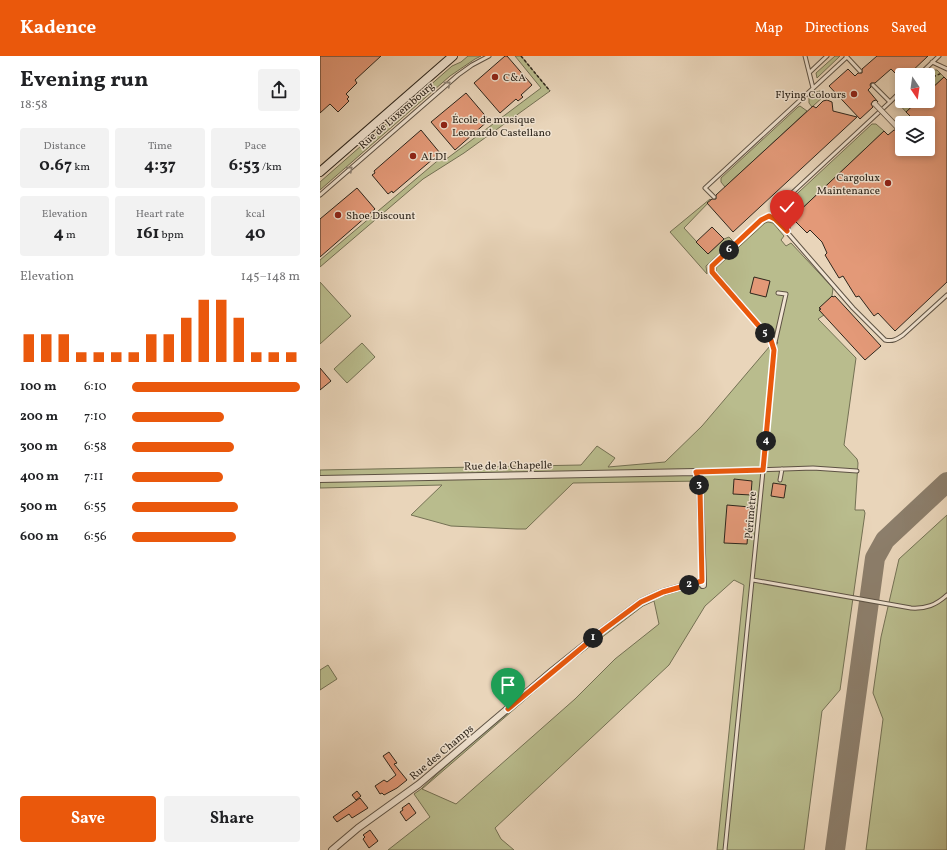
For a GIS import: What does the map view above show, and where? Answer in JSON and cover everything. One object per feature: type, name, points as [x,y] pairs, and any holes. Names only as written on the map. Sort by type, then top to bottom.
[{"type":"main road","name":"Rue de Luxembourg","points":[[320,172],[453,56]]},
{"type":"street","points":[[876,104],[895,126]]},
{"type":"street","name":"Rue de la Chapelle","points":[[320,479],[696,472]]},
{"type":"street","name":"Rue des Champs","points":[[332,850],[358,828],[419,784],[569,658],[641,602],[663,592],[703,583],[700,491],[696,472]]},
{"type":"lane","name":"Rue de Luxembourg","points":[[320,194],[458,75],[472,65],[489,56]]},
{"type":"lane","points":[[806,56],[813,88]]},
{"type":"lane","points":[[810,72],[827,56]]},
{"type":"lane","points":[[714,197],[705,188],[846,56],[860,71]]},
{"type":"lane","points":[[927,67],[939,56]]},
{"type":"lane","points":[[932,62],[946,68]]},
{"type":"lane","points":[[873,85],[890,102]]},
{"type":"lane","points":[[787,231],[789,224],[777,207],[895,97]]},
{"type":"lane","points":[[774,347],[771,340],[712,272],[712,266],[761,220],[769,216],[775,219],[787,231],[853,308],[885,340],[895,340],[903,335],[947,295]]},
{"type":"lane","name":"Périmètre","points":[[726,850],[753,580],[774,347],[786,294],[778,293]]},
{"type":"lane","points":[[696,472],[813,468],[857,471]]},
{"type":"lane","points":[[780,480],[782,469]]},
{"type":"lane","points":[[753,580],[911,608],[930,607],[947,595]]},
{"type":"path","points":[[521,56],[550,91]]},
{"type":"path","points":[[927,67],[935,76],[946,68]]},
{"type":"green space","points":[[468,56],[481,56],[450,76],[320,190],[320,182],[452,66],[461,62]]},
{"type":"green space","points":[[515,56],[521,56],[550,91],[464,153],[423,179],[320,267],[320,260],[442,157],[445,160],[541,88]]},
{"type":"green space","points":[[835,56],[840,56],[817,78],[816,73]]},
{"type":"green space","points":[[935,70],[937,70],[944,77],[935,85]]},
{"type":"green space","points":[[820,91],[825,95],[812,107],[809,103],[809,98],[816,92]]},
{"type":"green space","points":[[800,106],[807,111],[725,187],[721,182],[721,178]]},
{"type":"green space","points":[[902,108],[910,108],[906,112]]},
{"type":"green space","points":[[872,124],[876,124],[884,131],[792,218],[785,210],[785,205]]},
{"type":"green space","points":[[710,199],[711,200],[684,228],[708,254],[724,239],[729,237],[732,240],[732,242],[706,266],[707,274],[670,232]]},
{"type":"green space","points":[[765,223],[773,223],[784,236],[781,240],[786,246],[791,243],[833,288],[832,296],[820,308],[820,311],[824,315],[818,319],[856,358],[844,445],[857,459],[858,463],[855,510],[864,510],[865,513],[840,690],[822,711],[804,850],[717,850],[744,585],[734,580],[705,606],[669,665],[495,828],[501,839],[514,850],[388,850],[430,817],[414,794],[538,686],[597,637],[642,604],[658,597],[695,586],[705,574],[703,481],[573,483],[526,529],[517,529],[451,526],[411,515],[442,485],[320,488],[320,470],[581,465],[597,446],[615,458],[608,467],[665,462],[702,426],[770,346],[778,343],[716,271],[716,268]],"holes":[[[654,601],[659,624],[615,659],[575,699],[456,804],[422,789],[563,667],[643,606]]]},
{"type":"green space","points":[[320,282],[351,316],[320,344]]},
{"type":"green space","points":[[362,343],[375,357],[347,383],[334,369]]},
{"type":"green space","points":[[947,515],[947,850],[866,850],[883,719],[873,693],[881,637],[899,559]]},
{"type":"green space","points":[[328,665],[337,679],[320,690],[320,670]]},
{"type":"building","points":[[320,56],[381,56],[355,80],[357,83],[346,94],[349,97],[347,99],[349,101],[338,112],[330,104],[320,113]]},
{"type":"building","points":[[505,56],[507,56],[532,85],[521,95],[523,97],[518,101],[516,99],[500,113],[474,83]]},
{"type":"building","points":[[877,56],[928,56],[915,68],[895,68],[895,73],[891,69],[875,83],[871,83],[871,87],[868,90],[878,102],[876,100],[873,101],[871,104],[873,107],[860,119],[829,86],[848,69],[855,76],[858,73],[862,73],[862,69]]},
{"type":"building","name":"Cargolux Maintenance","points":[[944,77],[947,80],[947,282],[895,331],[878,313],[874,316],[859,296],[856,297],[843,276],[839,278],[825,255],[827,253],[822,242],[810,230],[807,233],[792,218],[884,131],[888,135],[894,130],[895,156],[935,156],[935,116],[910,116],[906,112],[910,108],[935,108],[935,85]]},
{"type":"building","points":[[466,93],[489,120],[455,150],[431,122]]},
{"type":"building","points":[[827,100],[832,102],[833,111],[857,117],[733,232],[707,203],[712,199],[716,199],[716,195],[813,106],[816,108],[823,101]]},
{"type":"building","points":[[421,130],[440,153],[393,193],[392,191],[388,194],[372,175],[375,173],[374,171]]},
{"type":"building","points":[[357,188],[375,209],[320,257],[320,219]]},
{"type":"building","points":[[712,227],[724,239],[708,254],[696,242]]},
{"type":"building","points":[[754,277],[770,281],[766,297],[750,293]]},
{"type":"building","points":[[832,296],[835,296],[881,346],[865,360],[819,310],[821,309],[819,308]]},
{"type":"building","points":[[320,368],[331,381],[320,390]]},
{"type":"building","points":[[734,479],[752,481],[751,495],[733,494]]},
{"type":"building","points":[[773,483],[786,485],[784,498],[771,496]]},
{"type":"building","points":[[727,505],[750,507],[747,544],[724,543]]},
{"type":"building","points":[[389,752],[397,763],[394,764],[407,780],[397,788],[384,795],[382,793],[380,794],[375,786],[384,780],[387,782],[396,775],[383,756]]},
{"type":"building","points":[[357,791],[361,796],[356,800],[352,795]]},
{"type":"building","points":[[360,798],[368,808],[352,818],[349,814],[337,822],[333,817]]},
{"type":"building","points":[[409,803],[416,813],[406,821],[400,812],[403,810],[402,808]]},
{"type":"building","points":[[370,830],[378,841],[369,848],[363,839],[365,837],[363,835]]},
{"type":"taxiway","points":[[835,850],[875,558],[885,540],[947,482]]},
{"type":"place","name":"C&A","points":[[495,77]]},
{"type":"place","name":"Flying Colours","points":[[854,94]]},
{"type":"place","name":"École de musique Leonardo Castellano","points":[[444,125]]},
{"type":"place","name":"ALDI","points":[[413,156]]},
{"type":"place","name":"Cargolux Maintenance","points":[[888,183]]},
{"type":"place","name":"Shoe Discount","points":[[338,215]]},
{"type":"route","points":[[508,709],[552,671],[641,602],[663,592],[702,581],[700,491],[696,472],[763,470],[774,350],[771,340],[712,272],[712,266],[761,220],[769,216],[775,219],[787,231]]}]
